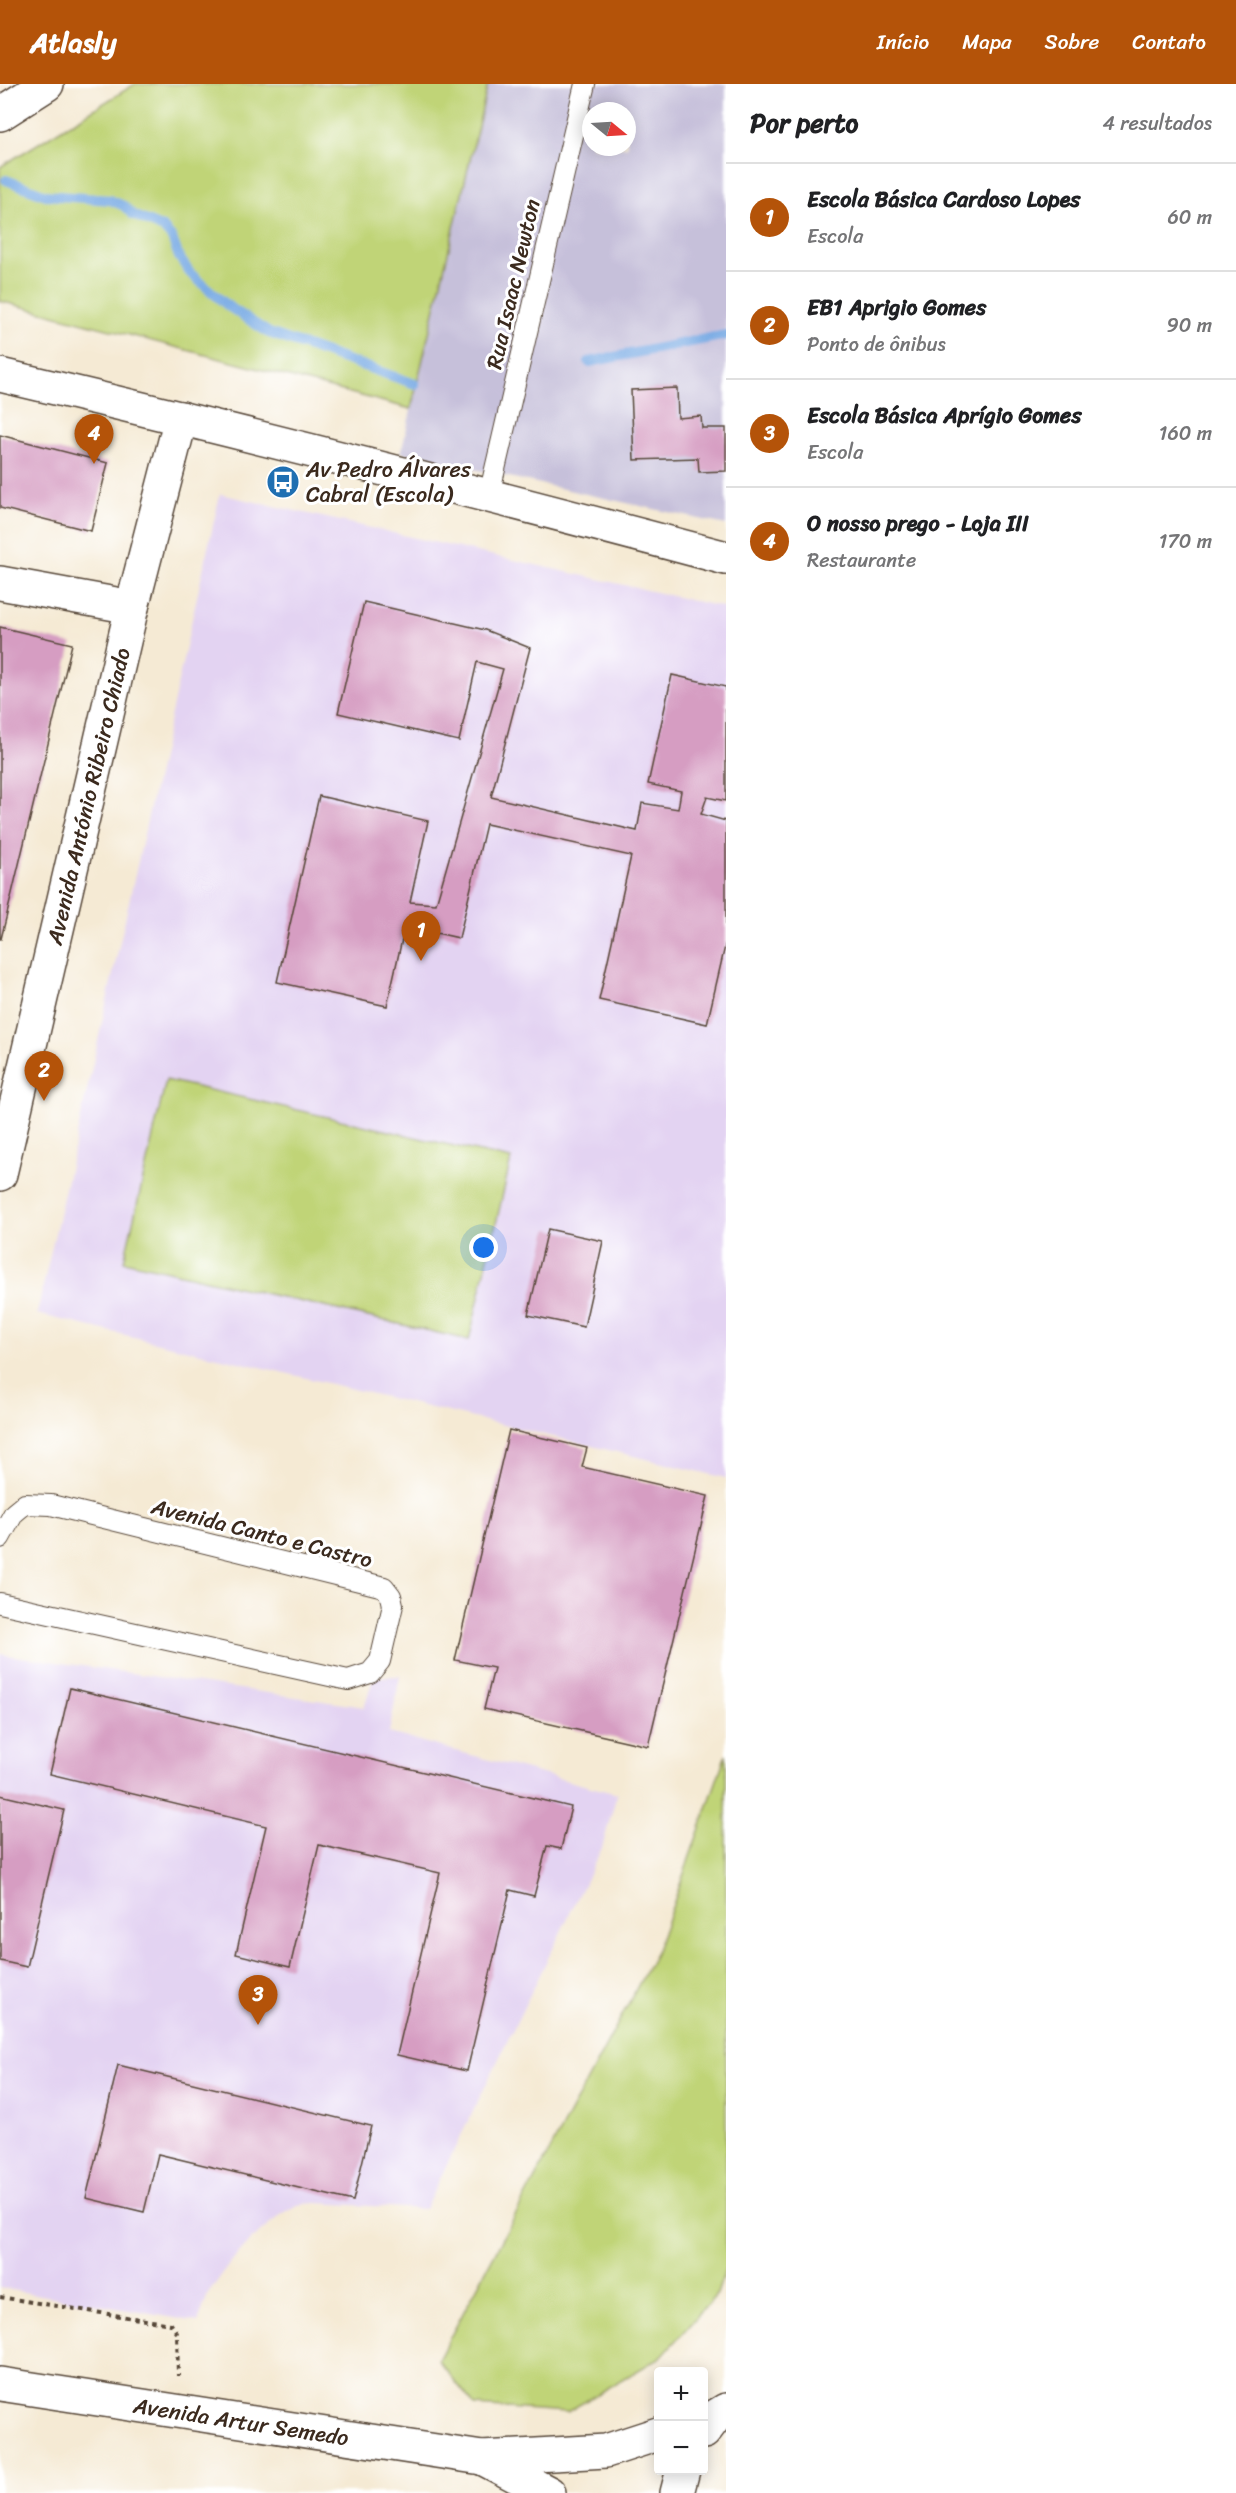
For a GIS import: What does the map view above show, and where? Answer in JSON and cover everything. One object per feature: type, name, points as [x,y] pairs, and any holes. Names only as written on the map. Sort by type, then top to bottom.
[{"type":"street","points":[[0,114],[47,84]]},
{"type":"street","points":[[0,375],[489,495],[726,558]]},
{"type":"street","name":"Avenida António Ribeiro Chiado","points":[[0,1174],[132,607],[181,418]]},
{"type":"street","points":[[0,583],[132,607]]},
{"type":"street","name":"Avenida Artur Semedo","points":[[0,2384],[482,2458],[606,2451],[654,2435]]},
{"type":"street","name":"Avenida Artur Semedo","points":[[482,2458],[549,2493]]},
{"type":"street","points":[[677,2493],[682,2475]]},
{"type":"lane","name":"Rua Isaac Newton","points":[[489,495],[585,84]]},
{"type":"lane","name":"Avenida Canto e Castro","points":[[0,1538],[14,1513],[26,1504],[51,1505],[384,1587],[391,1596],[393,1605],[380,1660],[370,1673],[348,1680],[0,1603]]},
{"type":"path","points":[[0,2297],[171,2324],[177,2333],[179,2412]]},
{"type":"shaded area","points":[[488,84],[726,84],[726,525],[401,453]]},
{"type":"shaded area","points":[[220,494],[726,608],[726,1478],[37,1314]]},
{"type":"shaded area","points":[[0,1654],[364,1707],[374,1677],[400,1676],[389,1733],[617,1794],[602,1848],[425,2209],[302,2204],[282,2214],[246,2245],[230,2263],[208,2294],[198,2322],[0,2288]]},
{"type":"green space","points":[[135,84],[488,84],[411,409],[0,301],[0,167]]},
{"type":"green space","points":[[166,1080],[511,1159],[469,1340],[124,1261]]},
{"type":"green space","points":[[726,1754],[726,2267],[717,2294],[661,2357],[567,2412],[475,2406],[438,2360],[657,1950]]},
{"type":"building","points":[[677,388],[678,418],[701,416],[702,428],[726,428],[726,471],[699,472],[698,458],[634,460],[631,390]]},
{"type":"building","points":[[0,435],[108,463],[91,531],[0,508]]},
{"type":"building","points":[[364,602],[485,630],[530,648],[491,797],[637,831],[642,803],[678,809],[681,791],[648,784],[672,675],[726,687],[726,801],[707,797],[701,814],[726,821],[726,942],[707,1024],[599,1000],[631,856],[486,824],[459,938],[405,926],[387,1006],[277,982],[319,796],[428,821],[410,902],[436,904],[503,669],[477,662],[459,741],[338,713]]},
{"type":"building","points":[[0,627],[72,644],[1,939],[0,939]]},
{"type":"building","points":[[548,1229],[603,1241],[584,1327],[528,1315]]},
{"type":"building","points":[[509,1430],[587,1448],[582,1467],[708,1496],[648,1746],[484,1709],[494,1668],[455,1660]]},
{"type":"building","points":[[70,1688],[571,1807],[561,1849],[547,1846],[534,1896],[510,1890],[467,2071],[397,2055],[440,1873],[319,1845],[290,1967],[236,1954],[266,1826],[50,1774]]},
{"type":"building","points":[[0,1795],[64,1810],[27,1967],[0,1961]]},
{"type":"building","points":[[118,2065],[371,2126],[353,2201],[158,2154],[144,2212],[86,2198]]},
{"type":"waterway","points":[[6,180],[46,195],[110,200],[124,206],[133,215],[163,228],[172,238],[179,257],[190,273],[228,306],[269,333],[415,384]]},
{"type":"waterway","points":[[589,362],[726,335]]},
{"type":"place","name":"O nosso prego - Loja III","points":[[94,464]]},
{"type":"place","name":"Av Pedro Álvares Cabral (Escola)","points":[[283,482]]},
{"type":"place","name":"Escola Básica Cardoso Lopes","points":[[421,961]]},
{"type":"place","name":"EB1 Aprigio Gomes","points":[[44,1101]]},
{"type":"place","name":"Escola Básica Aprígio Gomes","points":[[258,2025]]}]
